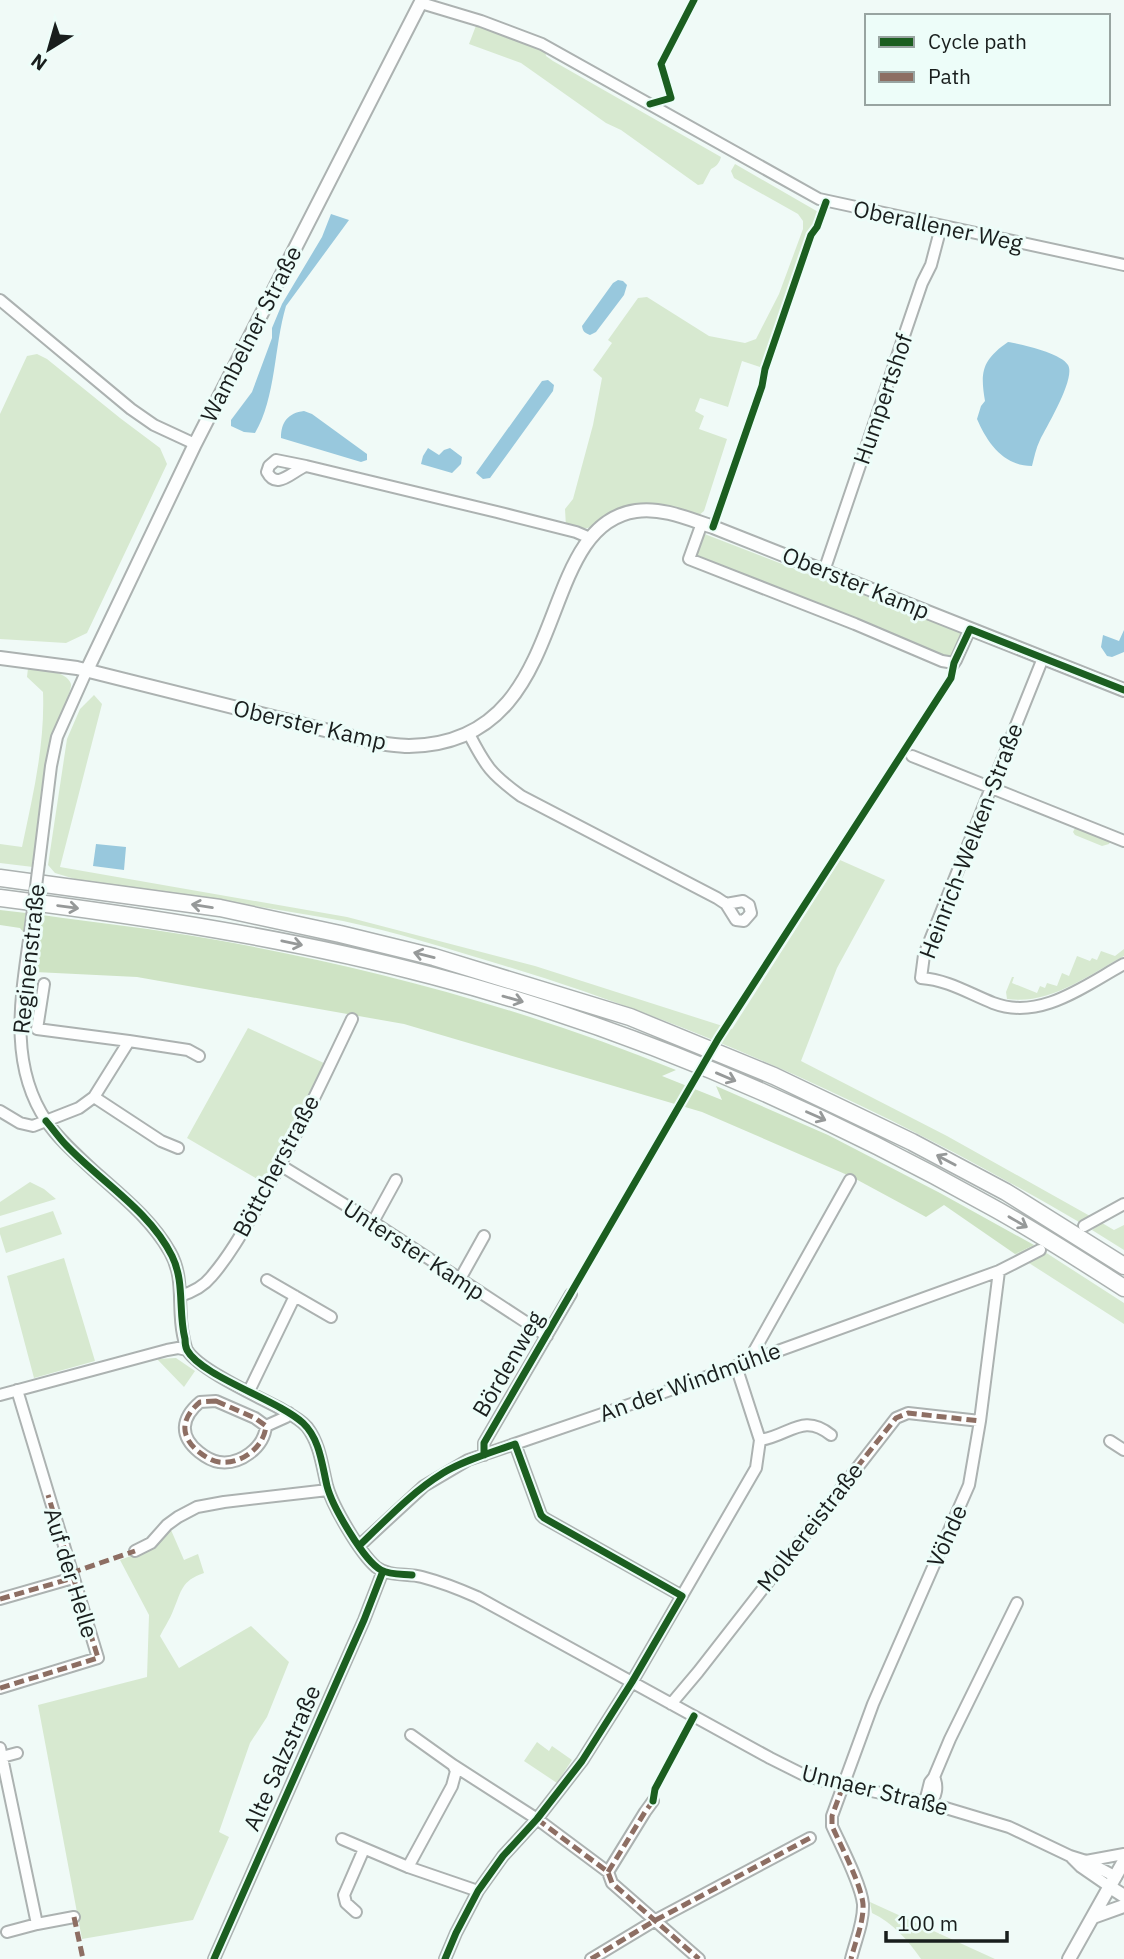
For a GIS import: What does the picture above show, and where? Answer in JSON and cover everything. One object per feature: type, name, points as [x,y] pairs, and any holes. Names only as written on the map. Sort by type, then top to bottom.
[{"type":"highway","points":[[0,878],[220,908],[340,934],[434,957],[629,1017],[774,1076],[912,1142],[1006,1192],[1124,1266]]},
{"type":"highway","points":[[0,898],[259,936],[434,976],[540,1007],[705,1067],[835,1125],[992,1207],[1124,1288]]},
{"type":"main road","name":"Wambelner Straße","points":[[87,670],[195,444],[421,1]]},
{"type":"main road","name":"Oberster Kamp","points":[[0,658],[87,670],[377,743],[428,745],[469,734],[500,712],[518,690],[534,662],[576,561],[590,538],[614,518],[637,511],[663,512],[702,523],[1124,690]]},
{"type":"main road","points":[[1069,1959],[1117,1882],[1124,1861]]},
{"type":"main road","name":"Unnaer Straße","points":[[1117,1882],[1124,1896]]},
{"type":"main road","points":[[1093,1917],[1124,1906]]},
{"type":"street","name":"Oberallener Weg","points":[[421,1],[542,44],[819,199],[1124,265]]},
{"type":"street","name":"Humpertshof","points":[[824,571],[922,283],[931,265],[941,227]]},
{"type":"street","points":[[0,300],[131,409],[154,425],[195,444]]},
{"type":"street","points":[[306,466],[576,532],[590,538]]},
{"type":"street","name":"Oberster Kamp","points":[[702,523],[689,559],[942,661],[954,663],[970,629]]},
{"type":"street","name":"Heinrich-Welken-Straße","points":[[1043,658],[924,955],[921,978],[939,980],[999,1005],[1018,1009],[1037,1008],[1056,1001],[1124,964]]},
{"type":"street","name":"Reginenstraße","points":[[87,670],[57,737],[51,766],[20,1012],[22,1057],[29,1086],[46,1121],[66,1146],[127,1200],[161,1238],[176,1266],[181,1321],[187,1350]]},
{"type":"street","points":[[469,734],[484,763],[495,777],[521,796],[726,904]]},
{"type":"street","points":[[912,756],[1124,841]]},
{"type":"street","points":[[44,984],[37,1029],[188,1050],[199,1056]]},
{"type":"street","name":"Böttcherstraße","points":[[180,1296],[200,1288],[218,1268],[251,1217],[280,1165],[352,1019]]},
{"type":"street","points":[[0,1111],[33,1126],[79,1108],[94,1097],[129,1041]]},
{"type":"street","points":[[94,1097],[161,1141],[178,1148]]},
{"type":"street","name":"Unterster Kamp","points":[[280,1165],[373,1222],[547,1336]]},
{"type":"street","points":[[373,1222],[396,1180]]},
{"type":"street","points":[[748,1362],[850,1180]]},
{"type":"street","points":[[1084,1226],[1124,1204]]},
{"type":"street","points":[[460,1279],[484,1236]]},
{"type":"street","name":"An der Windmühle","points":[[359,1546],[424,1486],[452,1469],[484,1455],[999,1271],[1040,1250]]},
{"type":"street","name":"Vöhde","points":[[851,1959],[863,1906],[861,1893],[832,1826],[832,1816],[873,1704],[964,1498],[973,1467],[999,1271]]},
{"type":"street","points":[[267,1280],[331,1317]]},
{"type":"street","name":"Bördenweg","points":[[484,1455],[484,1443],[571,1294]]},
{"type":"street","points":[[249,1391],[295,1296]]},
{"type":"street","points":[[0,1395],[167,1350],[187,1350],[208,1368],[303,1423],[313,1437],[328,1490],[344,1522],[359,1546],[376,1567],[383,1571]]},
{"type":"street","points":[[445,1959],[478,1891],[502,1856],[537,1819],[582,1761],[632,1682],[756,1468],[760,1440],[736,1366]]},
{"type":"street","name":"Auf der Helle","points":[[0,1688],[97,1657],[17,1390]]},
{"type":"street","points":[[216,1401],[255,1418],[266,1426],[256,1449],[240,1458],[220,1462],[202,1455],[194,1448],[184,1427],[189,1413],[196,1405],[200,1402],[216,1401]]},
{"type":"street","points":[[266,1426],[289,1413]]},
{"type":"street","name":"Molkereistraße","points":[[671,1704],[896,1418],[908,1413],[980,1421]]},
{"type":"street","points":[[760,1440],[809,1424],[822,1427],[831,1435]]},
{"type":"street","points":[[1110,1441],[1124,1450]]},
{"type":"street","points":[[515,1444],[544,1518],[682,1596]]},
{"type":"street","points":[[135,1551],[151,1543],[178,1517],[197,1507],[328,1490]]},
{"type":"street","name":"Unnaer Straße","points":[[383,1571],[419,1576],[477,1597],[789,1768],[843,1786],[929,1803],[1009,1827],[1086,1861],[1117,1882]]},
{"type":"street","name":"Alte Salzstraße","points":[[214,1959],[359,1632],[383,1571]]},
{"type":"street","points":[[0,1599],[73,1578]]},
{"type":"street","points":[[929,1803],[934,1799],[937,1784],[934,1777],[950,1739],[1017,1603]]},
{"type":"street","points":[[411,1735],[537,1819],[608,1871],[612,1883],[699,1959]]},
{"type":"street","points":[[16,1753],[1,1753],[37,1924]]},
{"type":"street","points":[[408,1867],[452,1786],[456,1771],[453,1765]]},
{"type":"street","points":[[608,1871],[653,1801]]},
{"type":"street","points":[[592,1959],[654,1921],[810,1838]]},
{"type":"street","points":[[342,1839],[408,1867],[478,1891]]},
{"type":"street","points":[[356,1912],[346,1903],[344,1895],[364,1849]]},
{"type":"street","name":"Unnaer Straße","points":[[1086,1861],[1124,1854]]},
{"type":"street","name":"Unnaer Straße","points":[[1070,1856],[1081,1867],[1117,1882]]},
{"type":"street","points":[[7,1931],[74,1917]]},
{"type":"green space","points":[[477,23],[545,49],[546,56],[553,61],[721,157],[719,162],[711,169],[703,184],[698,185],[521,63],[469,44]]},
{"type":"green space","points":[[735,164],[820,213],[816,226],[810,233],[763,368],[742,361],[728,407],[700,398],[695,411],[704,416],[699,429],[727,439],[704,511],[698,516],[642,505],[615,512],[593,527],[566,527],[565,509],[573,499],[593,425],[602,378],[593,370],[612,343],[608,340],[638,298],[647,297],[709,336],[745,343],[756,339],[779,294],[803,229],[803,221],[798,214],[734,178],[731,171]]},
{"type":"green space","points":[[37,354],[160,448],[167,464],[87,633],[66,643],[0,639],[0,414],[27,356]]},
{"type":"green space","points":[[702,533],[964,634],[954,659],[695,555]]},
{"type":"green space","points":[[28,668],[59,673],[71,684],[49,750],[40,800],[33,867],[0,863],[0,844],[22,847],[37,770],[43,692],[27,677]]},
{"type":"green space","points":[[94,695],[102,704],[60,867],[347,917],[535,966],[732,1029],[840,860],[885,880],[837,968],[801,1061],[947,1136],[1090,1216],[1079,1222],[940,1145],[798,1076],[652,1016],[577,989],[363,925],[85,882],[55,873],[48,865],[67,739],[80,709]]},
{"type":"green space","points":[[1075,828],[1110,842],[1102,846],[1075,835]]},
{"type":"green space","points":[[0,910],[26,913],[24,933],[20,928],[0,925]]},
{"type":"green space","points":[[42,915],[190,935],[270,950],[447,992],[563,1028],[676,1070],[662,1076],[722,1100],[716,1086],[828,1135],[1034,1245],[1015,1254],[944,1205],[926,1217],[852,1177],[702,1112],[404,1024],[137,977],[35,972]]},
{"type":"green space","points":[[1124,949],[1124,956],[1068,987],[1038,998],[1007,999],[1006,992],[1012,977],[1012,983],[1037,993],[1040,986],[1045,988],[1047,983],[1057,986],[1062,973],[1069,976],[1077,956],[1090,961],[1092,958],[1097,960],[1101,951],[1115,956]]},
{"type":"green space","points":[[248,1028],[326,1064],[264,1183],[187,1138]]},
{"type":"green space","points":[[30,1182],[56,1199],[0,1216],[0,1202]]},
{"type":"green space","points":[[53,1211],[62,1234],[6,1253],[0,1228]]},
{"type":"green space","points":[[1102,1223],[1114,1230],[1124,1225],[1124,1250],[1092,1230]]},
{"type":"green space","points":[[1034,1245],[1124,1303],[1124,1324],[1015,1254]]},
{"type":"green space","points":[[64,1258],[95,1361],[34,1378],[7,1276]]},
{"type":"green space","points":[[176,1358],[195,1371],[184,1387],[157,1359]]},
{"type":"green space","points":[[171,1530],[184,1560],[198,1554],[204,1573],[191,1579],[183,1587],[160,1636],[179,1668],[251,1626],[289,1662],[267,1717],[250,1743],[219,1832],[229,1837],[193,1920],[82,1939],[38,1705],[147,1677],[149,1615],[120,1560],[144,1551]]},
{"type":"green space","points":[[537,1742],[549,1751],[552,1746],[572,1760],[557,1783],[524,1761]]},
{"type":"green space","points":[[870,1902],[995,1959],[921,1959],[900,1933],[872,1913]]},
{"type":"water","points":[[331,214],[349,220],[286,306],[271,388],[262,419],[255,433],[244,432],[231,426],[231,420],[252,392],[282,304],[322,237]]},
{"type":"water","points":[[618,280],[627,285],[624,295],[596,332],[590,335],[586,333],[582,326]]},
{"type":"water","points":[[1008,342],[1040,350],[1058,357],[1068,365],[1065,391],[1039,443],[1032,466],[1022,465],[1004,457],[991,444],[977,419],[985,401],[985,367],[993,355]]},
{"type":"water","points":[[548,380],[554,385],[553,391],[490,478],[483,479],[476,473],[542,381]]},
{"type":"water","points":[[304,411],[367,454],[367,460],[361,462],[281,438],[286,419]]},
{"type":"water","points":[[428,448],[439,455],[450,448],[462,457],[461,464],[452,473],[421,464]]},
{"type":"water","points":[[1124,630],[1124,652],[1112,657],[1107,656],[1101,647],[1103,635],[1119,641]]},
{"type":"water","points":[[96,844],[126,847],[124,870],[93,866]]},
{"type":"marked path","points":[[216,1401],[255,1418],[266,1426],[256,1448],[243,1458],[219,1462],[199,1452],[188,1440],[185,1427],[189,1414],[200,1402],[216,1401]]},
{"type":"marked path","points":[[838,1491],[896,1418],[908,1413],[980,1421]]},
{"type":"marked path","points":[[0,1688],[98,1658],[48,1495]]},
{"type":"marked path","points":[[71,1573],[135,1551]]},
{"type":"marked path","points":[[0,1599],[73,1578]]},
{"type":"marked path","points":[[843,1786],[832,1816],[832,1826],[855,1876],[863,1904],[861,1925],[851,1959]]},
{"type":"marked path","points":[[608,1872],[654,1797]]},
{"type":"marked path","points":[[537,1819],[608,1872],[612,1883],[699,1959]]},
{"type":"marked path","points":[[591,1959],[654,1921],[810,1838]]},
{"type":"marked path","points":[[74,1917],[83,1959]]},
{"type":"cycle path","points":[[650,104],[671,98],[661,64],[694,0]]},
{"type":"cycle path","points":[[713,527],[811,235],[817,227],[826,202]]},
{"type":"cycle path","points":[[484,1455],[484,1443],[718,1039],[951,678],[954,663],[970,629],[1124,690]]},
{"type":"cycle path","points":[[46,1121],[80,1159],[138,1210],[151,1224],[172,1256],[179,1276],[185,1346],[195,1360],[303,1423],[317,1444],[330,1495],[358,1545],[381,1570],[392,1574],[412,1575]]},
{"type":"cycle path","points":[[359,1546],[389,1516],[443,1473],[469,1460],[515,1444],[544,1518],[682,1596],[582,1761],[537,1819],[503,1856],[478,1891],[445,1959]]},
{"type":"cycle path","points":[[214,1959],[364,1620],[383,1571]]},
{"type":"cycle path","points":[[653,1801],[655,1789],[694,1716]]}]
